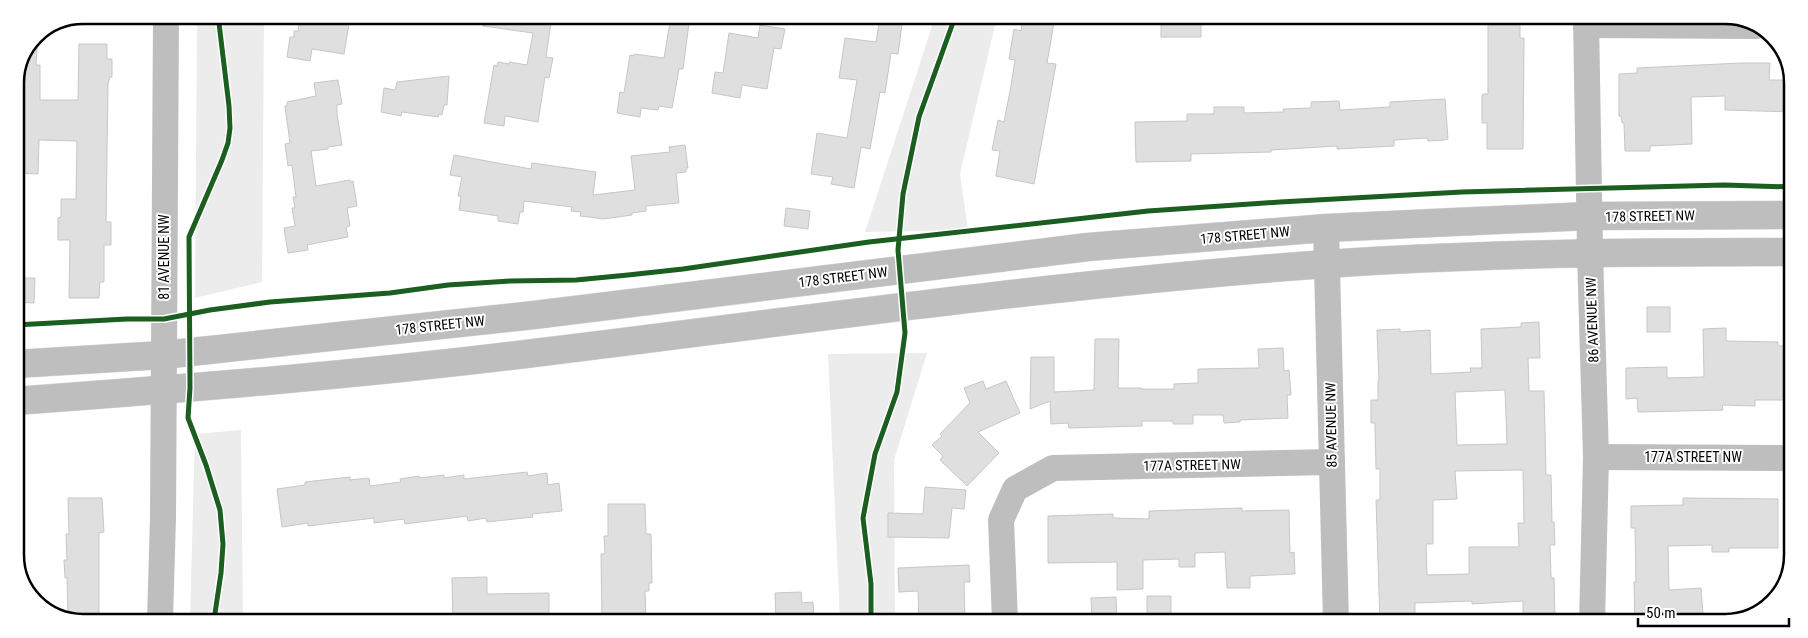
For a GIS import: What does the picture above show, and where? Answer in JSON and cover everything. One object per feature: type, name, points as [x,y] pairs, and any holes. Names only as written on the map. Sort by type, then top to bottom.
[{"type":"main road","name":"178 STREET NW","points":[[24,363],[163,355],[534,315],[1088,247],[1326,228],[1589,216],[1784,214]]},
{"type":"main road","points":[[24,400],[163,390],[537,353],[903,306],[1090,285],[1327,264],[1590,253],[1784,252]]},
{"type":"street","name":"81 AVENUE NW","points":[[160,614],[163,517],[166,24]]},
{"type":"street","name":"86 AVENUE NW","points":[[1586,24],[1596,457],[1592,614]]},
{"type":"street","points":[[1689,24],[1739,25]]},
{"type":"street","name":"85 AVENUE NW","points":[[1326,228],[1336,614]]},
{"type":"street","name":"177A STREET NW","points":[[1596,457],[1784,458]]},
{"type":"street","name":"177A STREET NW","points":[[1005,614],[1001,520],[1015,488],[1053,468],[1332,462]]},
{"type":"shaded area","points":[[197,24],[264,24],[262,282],[195,298]]},
{"type":"shaded area","points":[[933,24],[995,24],[960,174],[968,230],[865,232]]},
{"type":"shaded area","points":[[927,353],[894,460],[895,614],[840,614],[828,354]]},
{"type":"shaded area","points":[[241,430],[243,614],[190,614],[195,434]]},
{"type":"building","points":[[299,24],[349,24],[344,54],[312,49],[310,61],[287,57],[290,37],[294,37],[294,31],[298,31]]},
{"type":"building","points":[[483,24],[551,24],[546,57],[553,58],[549,78],[545,77],[538,122],[505,116],[504,126],[484,123],[494,65],[497,66],[498,62],[509,64],[509,62],[527,65],[533,33],[483,26]]},
{"type":"building","points":[[670,24],[689,24],[683,69],[679,69],[672,108],[659,106],[658,110],[641,108],[640,117],[617,113],[620,92],[624,93],[630,55],[664,58]]},
{"type":"building","points":[[879,24],[902,24],[898,54],[891,53],[885,93],[880,92],[870,149],[861,147],[854,188],[831,184],[833,177],[811,174],[817,133],[847,138],[857,80],[839,78],[845,38],[876,42]]},
{"type":"building","points":[[1022,24],[1054,24],[1047,63],[1056,64],[1034,184],[996,176],[1000,151],[992,150],[998,120],[1004,122],[1011,86],[1015,60],[1009,59],[1014,29],[1021,31]]},
{"type":"building","points":[[1161,24],[1201,24],[1201,37],[1161,37]]},
{"type":"building","points":[[1488,24],[1520,24],[1520,38],[1524,38],[1523,149],[1487,149],[1487,123],[1482,123],[1482,96],[1483,94],[1488,94]]},
{"type":"building","points":[[760,25],[785,29],[781,49],[774,48],[767,89],[742,85],[740,98],[712,93],[715,72],[723,73],[729,33],[758,38]]},
{"type":"building","points":[[79,44],[107,44],[107,59],[112,59],[112,77],[110,77],[108,84],[106,222],[111,222],[111,245],[104,245],[104,282],[100,282],[99,298],[69,298],[70,240],[58,240],[58,218],[61,217],[61,199],[76,199],[77,141],[39,140],[38,174],[24,173],[24,83],[28,60],[37,46],[36,65],[40,65],[40,100],[78,100]]},
{"type":"building","points":[[1770,63],[1769,80],[1784,80],[1784,112],[1725,110],[1725,96],[1691,97],[1692,144],[1650,146],[1650,151],[1625,151],[1624,123],[1622,123],[1621,116],[1619,116],[1619,74],[1637,73],[1637,68]]},
{"type":"building","points":[[449,76],[447,105],[444,105],[442,115],[439,114],[438,117],[402,112],[401,116],[381,112],[384,88],[395,90],[397,82]]},
{"type":"building","points":[[338,80],[342,104],[337,105],[337,114],[342,145],[311,151],[316,186],[353,181],[357,206],[347,208],[350,226],[346,227],[348,237],[307,245],[308,250],[288,253],[284,228],[295,226],[292,208],[295,208],[293,197],[296,197],[292,165],[288,166],[285,144],[290,143],[285,106],[287,106],[287,102],[316,96],[314,83]]},
{"type":"building","points":[[1445,99],[1448,139],[1444,140],[1428,141],[1427,138],[1394,140],[1394,146],[1337,149],[1337,146],[1271,150],[1271,152],[1191,154],[1191,161],[1136,162],[1135,122],[1187,121],[1187,114],[1214,114],[1214,107],[1244,107],[1244,113],[1284,112],[1283,109],[1311,108],[1311,102],[1339,101],[1340,110],[1390,107],[1390,102]]},
{"type":"building","points":[[685,145],[688,168],[686,168],[686,172],[676,173],[679,203],[646,206],[646,211],[603,219],[580,216],[581,212],[571,211],[572,207],[524,201],[523,212],[520,212],[518,224],[498,221],[498,216],[459,210],[461,196],[458,196],[462,177],[450,175],[454,155],[531,169],[532,163],[596,172],[593,195],[635,190],[631,156],[670,152],[669,147]]},
{"type":"building","points":[[786,208],[810,211],[808,229],[784,226]]},
{"type":"building","points":[[24,278],[35,278],[34,303],[24,302]]},
{"type":"building","points":[[1647,307],[1670,307],[1670,332],[1647,332]]},
{"type":"building","points":[[1539,322],[1540,358],[1528,358],[1529,391],[1544,391],[1546,475],[1551,475],[1552,522],[1554,522],[1555,545],[1550,545],[1551,578],[1554,578],[1555,614],[1523,614],[1523,601],[1472,604],[1472,601],[1415,603],[1415,614],[1380,614],[1376,500],[1380,500],[1380,469],[1376,469],[1375,423],[1371,423],[1371,400],[1378,400],[1377,330],[1400,329],[1400,332],[1430,330],[1431,374],[1471,372],[1470,368],[1482,368],[1481,329],[1521,327],[1521,323]],"holes":[[[1505,390],[1507,444],[1457,445],[1455,392]],[[1523,470],[1524,523],[1518,523],[1519,547],[1469,547],[1469,574],[1427,575],[1426,544],[1433,544],[1433,500],[1457,499],[1455,471]]]},
{"type":"building","points":[[1726,328],[1726,341],[1778,342],[1778,346],[1784,346],[1784,400],[1755,400],[1755,406],[1722,405],[1723,410],[1638,412],[1637,398],[1626,399],[1626,368],[1667,367],[1667,378],[1704,377],[1703,329]]},
{"type":"building","points":[[1095,339],[1119,339],[1118,388],[1174,389],[1174,384],[1198,383],[1198,369],[1259,368],[1258,349],[1283,348],[1284,371],[1289,370],[1291,395],[1287,395],[1288,418],[1240,420],[1240,422],[1224,423],[1223,415],[1193,415],[1193,424],[1173,424],[1173,421],[1142,421],[1142,426],[1069,428],[1068,423],[1051,424],[1050,401],[1030,409],[1031,357],[1054,357],[1054,392],[1094,390]]},
{"type":"building","points":[[983,381],[986,389],[1006,381],[1020,413],[978,432],[999,453],[967,486],[940,460],[943,456],[932,445],[970,403],[964,388]]},
{"type":"building","points":[[527,472],[528,476],[547,473],[548,485],[559,483],[562,511],[532,514],[533,517],[487,522],[486,518],[468,521],[467,516],[405,524],[404,519],[374,523],[374,518],[308,526],[308,523],[282,527],[277,489],[305,485],[305,482],[350,477],[350,480],[369,478],[370,486],[401,482],[400,479],[419,476],[419,478],[444,475],[444,478],[464,475],[464,479]]},
{"type":"building","points":[[925,487],[966,490],[964,509],[952,508],[949,538],[888,537],[888,513],[923,514]]},
{"type":"building","points":[[68,498],[102,498],[104,532],[99,533],[99,614],[75,614],[68,612],[67,577],[65,578],[64,560],[67,560],[66,534],[69,534]]},
{"type":"building","points":[[1683,498],[1778,499],[1778,548],[1729,548],[1729,552],[1712,552],[1712,545],[1668,546],[1669,590],[1701,588],[1703,614],[1635,614],[1635,528],[1631,528],[1631,506],[1683,505]]},
{"type":"building","points":[[608,504],[645,504],[646,534],[651,534],[652,583],[649,583],[649,591],[645,591],[646,614],[602,614],[601,554],[605,554],[604,536],[608,536]]},
{"type":"building","points":[[1242,508],[1242,511],[1289,510],[1290,553],[1294,552],[1295,574],[1250,576],[1250,588],[1227,588],[1225,552],[1195,553],[1195,567],[1179,567],[1179,559],[1143,560],[1143,589],[1117,590],[1117,562],[1048,563],[1048,516],[1113,514],[1113,518],[1149,519],[1149,511]]},
{"type":"building","points":[[969,565],[970,582],[964,582],[965,614],[919,614],[918,591],[899,592],[898,568]]},
{"type":"building","points":[[487,577],[487,594],[549,593],[549,614],[453,614],[452,578]]},
{"type":"building","points":[[801,592],[802,603],[813,602],[814,614],[776,614],[775,593]]},
{"type":"building","points":[[1147,596],[1171,596],[1171,614],[1147,614]]},
{"type":"building","points":[[1116,597],[1117,614],[1092,614],[1091,598]]},
{"type":"cycle path","points":[[215,614],[223,544],[220,510],[206,465],[188,418],[190,388],[189,237],[228,143],[230,128],[229,106],[219,24]]},
{"type":"cycle path","points":[[871,614],[871,584],[863,518],[875,454],[897,392],[905,333],[898,250],[903,194],[919,117],[952,24]]},
{"type":"cycle path","points":[[24,325],[164,319],[210,310],[270,302],[390,293],[448,285],[510,281],[576,280],[628,275],[683,269],[869,242],[1148,211],[1462,192],[1724,185],[1784,187]]}]
